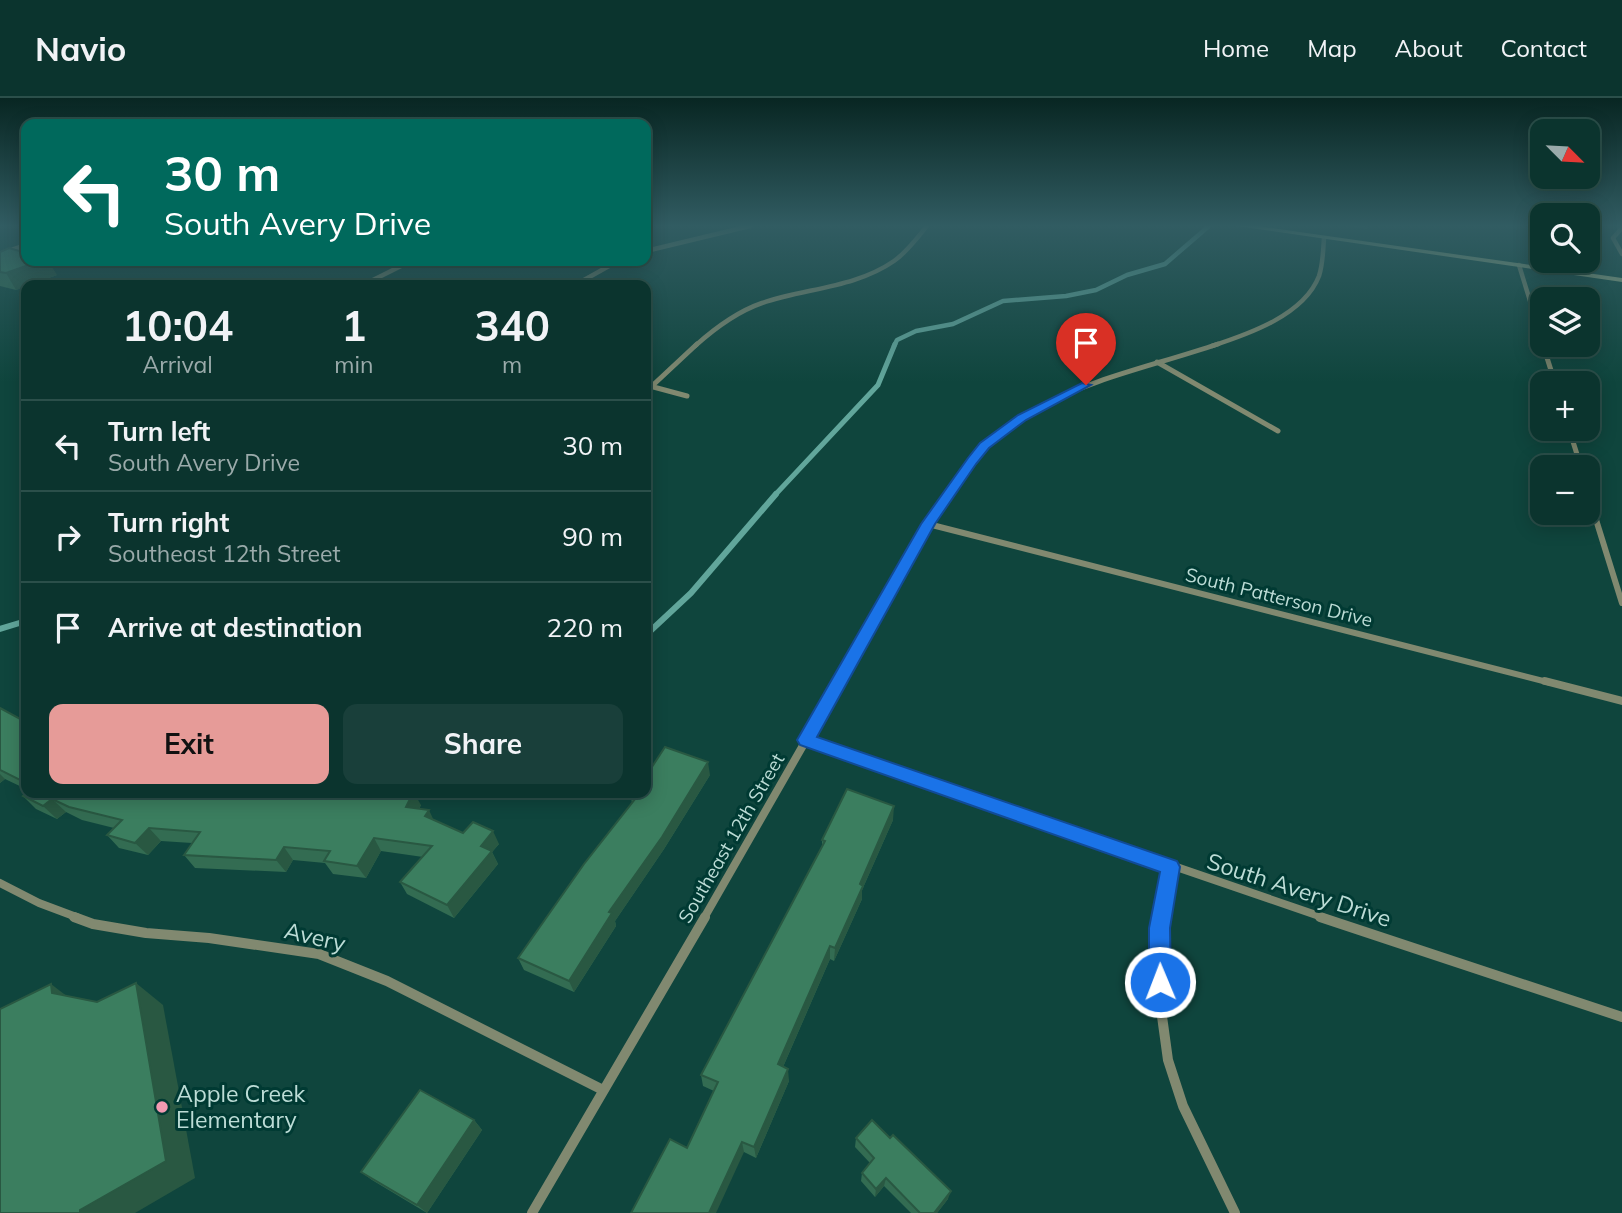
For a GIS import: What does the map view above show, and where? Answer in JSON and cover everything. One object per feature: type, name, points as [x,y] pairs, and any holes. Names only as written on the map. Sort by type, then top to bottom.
[{"type":"street","points":[[651,384],[741,312],[767,301],[854,278]]},
{"type":"street","name":"Southeast 12th Street","points":[[532,1213],[928,524],[972,461],[1005,429],[1059,397],[1106,378],[1233,337],[1290,309],[1309,292],[1317,278]]},
{"type":"street","points":[[1523,278],[1530,301]]},
{"type":"street","points":[[1157,362],[1278,431]]},
{"type":"street","points":[[651,387],[687,396]]},
{"type":"street","name":"South Patterson Drive","points":[[928,524],[1622,701]]},
{"type":"street","points":[[1598,525],[1622,603]]},
{"type":"street","name":"South Avery Drive","points":[[806,740],[1170,867],[1622,1017]]},
{"type":"street","points":[[1170,867],[1159,928],[1161,1009],[1168,1060],[1183,1106],[1235,1213]]},
{"type":"street","name":"Avery","points":[[0,883],[39,903],[93,924],[319,954],[387,981],[603,1090]]},
{"type":"building","points":[[0,708],[21,719],[21,780],[0,770]]},
{"type":"building","points":[[665,747],[708,762],[662,837],[609,912],[612,913],[569,981],[518,958],[584,864],[635,799],[631,798],[651,798],[651,768]]},
{"type":"building","points":[[847,789],[894,806],[860,884],[863,886],[835,948],[830,946],[778,1064],[788,1069],[754,1147],[742,1142],[709,1213],[631,1213],[670,1139],[687,1148],[718,1082],[701,1075],[825,841],[822,840]]},
{"type":"building","points":[[27,798],[410,798],[406,807],[429,810],[425,816],[463,833],[473,822],[493,831],[481,846],[492,851],[447,905],[400,882],[432,846],[374,838],[357,866],[324,861],[330,851],[284,847],[276,860],[184,855],[200,832],[149,828],[135,843],[107,835],[122,820],[69,807],[52,799],[43,806]]},
{"type":"building","points":[[136,983],[166,1161],[80,1210],[80,1213],[0,1213],[0,1009],[51,984],[52,993],[97,1002]]},
{"type":"building","points":[[420,1090],[474,1120],[417,1205],[361,1172]]},
{"type":"building","points":[[872,1120],[890,1138],[893,1135],[951,1191],[934,1213],[920,1213],[886,1178],[876,1189],[862,1173],[874,1158],[856,1138]]},
{"type":"waterway","points":[[895,344],[897,340],[916,331],[953,324],[1003,301],[1066,296],[1096,290],[1121,278]]},
{"type":"waterway","points":[[775,495],[878,385],[895,344]]},
{"type":"waterway","points":[[651,630],[691,593],[776,494]]},
{"type":"waterway","points":[[0,629],[21,623]]},
{"type":"place","name":"Apple Creek Elementary","points":[[162,1107]]},
{"type":"route","points":[[1086,385],[1041,406],[1005,429],[972,461],[928,524],[806,740],[1170,867],[1159,928],[1160,982]]}]
